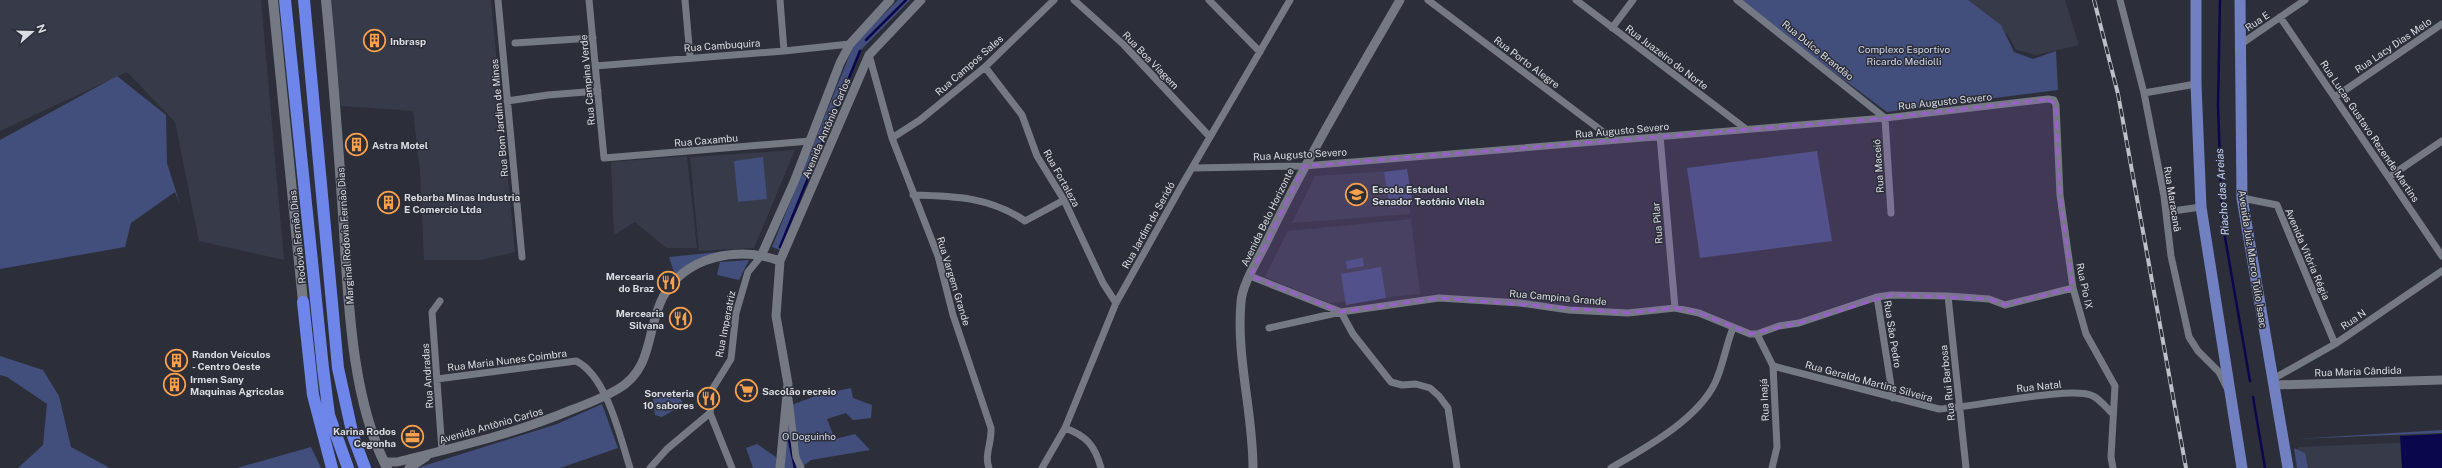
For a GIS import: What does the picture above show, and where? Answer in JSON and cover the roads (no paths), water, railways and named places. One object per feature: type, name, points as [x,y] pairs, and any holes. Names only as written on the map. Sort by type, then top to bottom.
[{"type":"highway","name":"Rodovia Fernão Dias","points":[[285,0],[329,415],[348,468]]},
{"type":"highway","points":[[304,0],[338,368],[353,436],[365,468]]},
{"type":"highway","points":[[303,302],[313,396],[332,468]]},
{"type":"main road","name":"Rodovia Fernão Dias","points":[[272,0],[303,302]]},
{"type":"main road","name":"Marginal Rodovia Fernão Dias","points":[[326,0],[334,84],[347,281],[356,365],[365,408],[385,465]]},
{"type":"main road","points":[[2196,0],[2196,84],[2201,207],[2228,391],[2242,468]]},
{"type":"main road","name":"Avenida Juiz Marco Túlio Isaac","points":[[2240,0],[2242,198],[2288,468]]},
{"type":"street","name":"Rua Bom Jardim de Minas","points":[[498,0],[522,257]]},
{"type":"street","name":"Rua Campina Verde","points":[[590,0],[604,158]]},
{"type":"street","points":[[685,0],[690,57]]},
{"type":"street","points":[[780,0],[784,51]]},
{"type":"street","name":"Avenida Antônio Carlos","points":[[762,254],[810,141],[840,63],[850,44],[890,0]]},
{"type":"street","name":"Avenida Antônio Carlos","points":[[385,465],[521,429],[605,396],[628,382],[641,367],[663,298],[676,281],[702,262],[716,256],[762,254],[780,261],[869,55],[921,0]]},
{"type":"street","name":"Rua Campos Sales","points":[[892,138],[920,120],[985,66],[1054,0]]},
{"type":"street","name":"Rua Boa Viagem","points":[[1074,0],[1124,45],[1210,137]]},
{"type":"street","points":[[1209,0],[1260,52]]},
{"type":"street","name":"Rua Jardim do Seridó","points":[[1042,468],[1065,428],[1116,303],[1192,168],[1290,0]]},
{"type":"street","name":"Avenida Belo Horizonte","points":[[1254,468],[1253,434],[1240,349],[1241,300],[1250,276],[1304,166],[1400,0]]},
{"type":"street","name":"Rua Porto Alegre","points":[[1428,0],[1614,140]]},
{"type":"street","name":"Rua Juazeiro do Norte","points":[[1576,0],[1746,129]]},
{"type":"street","points":[[1612,28],[1633,0]]},
{"type":"street","name":"Rua Dulce Brandão","points":[[1737,0],[1885,118]]},
{"type":"street","name":"Rua Maracanã","points":[[2120,0],[2144,93],[2166,212],[2171,256],[2190,337],[2198,351],[2218,372],[2228,391]]},
{"type":"street","name":"Rua E","points":[[2241,44],[2305,0]]},
{"type":"street","name":"Rua Lucas Gustavo Rezende Martins","points":[[2280,17],[2442,256]]},
{"type":"street","name":"Rua Lacy Dias Melo","points":[[2334,97],[2442,24]]},
{"type":"street","points":[[515,43],[593,38]]},
{"type":"street","name":"Rua Cambuquira","points":[[595,66],[690,57],[784,51],[850,44]]},
{"type":"street","name":"Rua Vargem Grande","points":[[869,55],[892,138],[938,256],[953,315],[991,428],[992,438],[985,459],[989,468]]},
{"type":"street","name":"Rua Fortaleza","points":[[985,66],[1022,115],[1038,156],[1064,200],[1103,283],[1116,303]]},
{"type":"street","points":[[2144,93],[2196,84]]},
{"type":"street","points":[[508,101],[548,95],[598,91]]},
{"type":"street","name":"Rua Augusto Severo","points":[[1192,168],[1304,166],[1885,118],[2048,99],[2054,100]]},
{"type":"street","name":"Rua Pio IX","points":[[2054,100],[2056,105],[2060,195],[2073,288],[2086,334],[2115,386],[2111,457],[2114,468]]},
{"type":"street","name":"Rua Maceió","points":[[1885,118],[1891,213]]},
{"type":"street","name":"Rua Pilar","points":[[1660,136],[1675,308]]},
{"type":"street","name":"Rua Caxambu","points":[[604,158],[810,141]]},
{"type":"street","points":[[2389,177],[2442,141]]},
{"type":"street","points":[[913,195],[978,200],[1008,210],[1025,221],[1064,200]]},
{"type":"street","name":"Avenida Vitória Régia","points":[[2242,198],[2277,205],[2335,344]]},
{"type":"street","points":[[2166,212],[2201,207]]},
{"type":"street","name":"Rua Imperatriz","points":[[710,413],[713,388],[731,359],[736,313],[745,279],[754,262],[762,254]]},
{"type":"street","points":[[780,261],[776,316],[785,359],[796,457],[801,468]]},
{"type":"street","name":"Rua N","points":[[2273,382],[2286,371],[2335,344],[2442,271]]},
{"type":"street","points":[[1250,276],[1341,312],[1353,334],[1391,382],[1402,385],[1416,384],[1430,388],[1448,408],[1457,468]]},
{"type":"street","points":[[1757,334],[1779,326],[1799,323],[1877,296],[1948,296],[1989,300],[2005,305],[2073,288]]},
{"type":"street","name":"Rua São Pedro","points":[[1877,296],[1893,398]]},
{"type":"street","name":"Rua Rui Barbosa","points":[[1948,296],[1966,468]]},
{"type":"street","name":"Rua Campina Grande","points":[[1269,328],[1341,312],[1439,298],[1520,303],[1569,310],[1636,313],[1675,308],[1699,313],[1733,328],[1750,334],[1757,334]]},
{"type":"street","name":"Rua Andradas","points":[[440,301],[432,312],[442,451]]},
{"type":"street","points":[[1611,468],[1653,444],[1702,402],[1714,383],[1733,328]]},
{"type":"street","name":"Rua Inajá","points":[[1757,334],[1773,366],[1777,447],[1772,468]]},
{"type":"street","name":"Rua Maria Nunes Coimbra","points":[[437,380],[576,361],[589,369],[605,396],[630,468]]},
{"type":"street","name":"Rua Geraldo Martins Silveira","points":[[1773,366],[1939,410],[1960,409]]},
{"type":"street","points":[[2286,371],[2291,385]]},
{"type":"street","name":"Rua Maria Cândida","points":[[2273,382],[2291,385],[2442,380]]},
{"type":"street","points":[[780,468],[783,423],[788,392]]},
{"type":"street","name":"Rua Natal","points":[[1960,409],[2014,399],[2079,392],[2093,396],[2114,414]]},
{"type":"street","points":[[650,468],[667,449],[710,413],[732,468]]},
{"type":"street","points":[[1065,428],[1078,432],[1090,442],[1097,454],[1100,468]]},
{"type":"street","name":"Avenida Antônio Carlos","points":[[409,468],[432,453]]},
{"type":"waterway","points":[[866,40],[906,0]]},
{"type":"waterway","name":"Riacho das Areias","points":[[2220,0],[2218,106],[2222,220],[2250,381]]},
{"type":"waterway","points":[[780,247],[860,51]]},
{"type":"waterway","name":"Riacho das Areias","points":[[2253,397],[2265,468]]},
{"type":"waterway","points":[[789,440],[795,468]]},
{"type":"railway","points":[[2094,0],[2118,94],[2186,468]]},
{"type":"place","name":"Inbrasp","points":[[375,41]]},
{"type":"place","name":"Astra Motel","points":[[357,145]]},
{"type":"place","name":"Escola Estadual Senador Teotônio Vilela","points":[[1357,195]]},
{"type":"place","name":"Rebarba Minas Industria E Comercio Ltda","points":[[389,203]]},
{"type":"place","name":"Mercearia do Braz","points":[[669,282]]},
{"type":"place","name":"Mercearia Silvana","points":[[680,319]]},
{"type":"place","name":"Randon Veículos - Centro Oeste","points":[[177,360]]},
{"type":"place","name":"Irmen Sany Maquinas Agricolas","points":[[175,385]]},
{"type":"place","name":"Sacolão recreio","points":[[746,391]]},
{"type":"place","name":"Sorveteria 10 sabores","points":[[709,399]]},
{"type":"place","name":"Karina Rodos Cegonha","points":[[412,437]]},
{"type":"park label","name":"Complexo Esportivo Ricardo Mediolli","points":[[1904,54]]},
{"type":"park label","name":"O Doguinho","points":[[809,436]]}]
